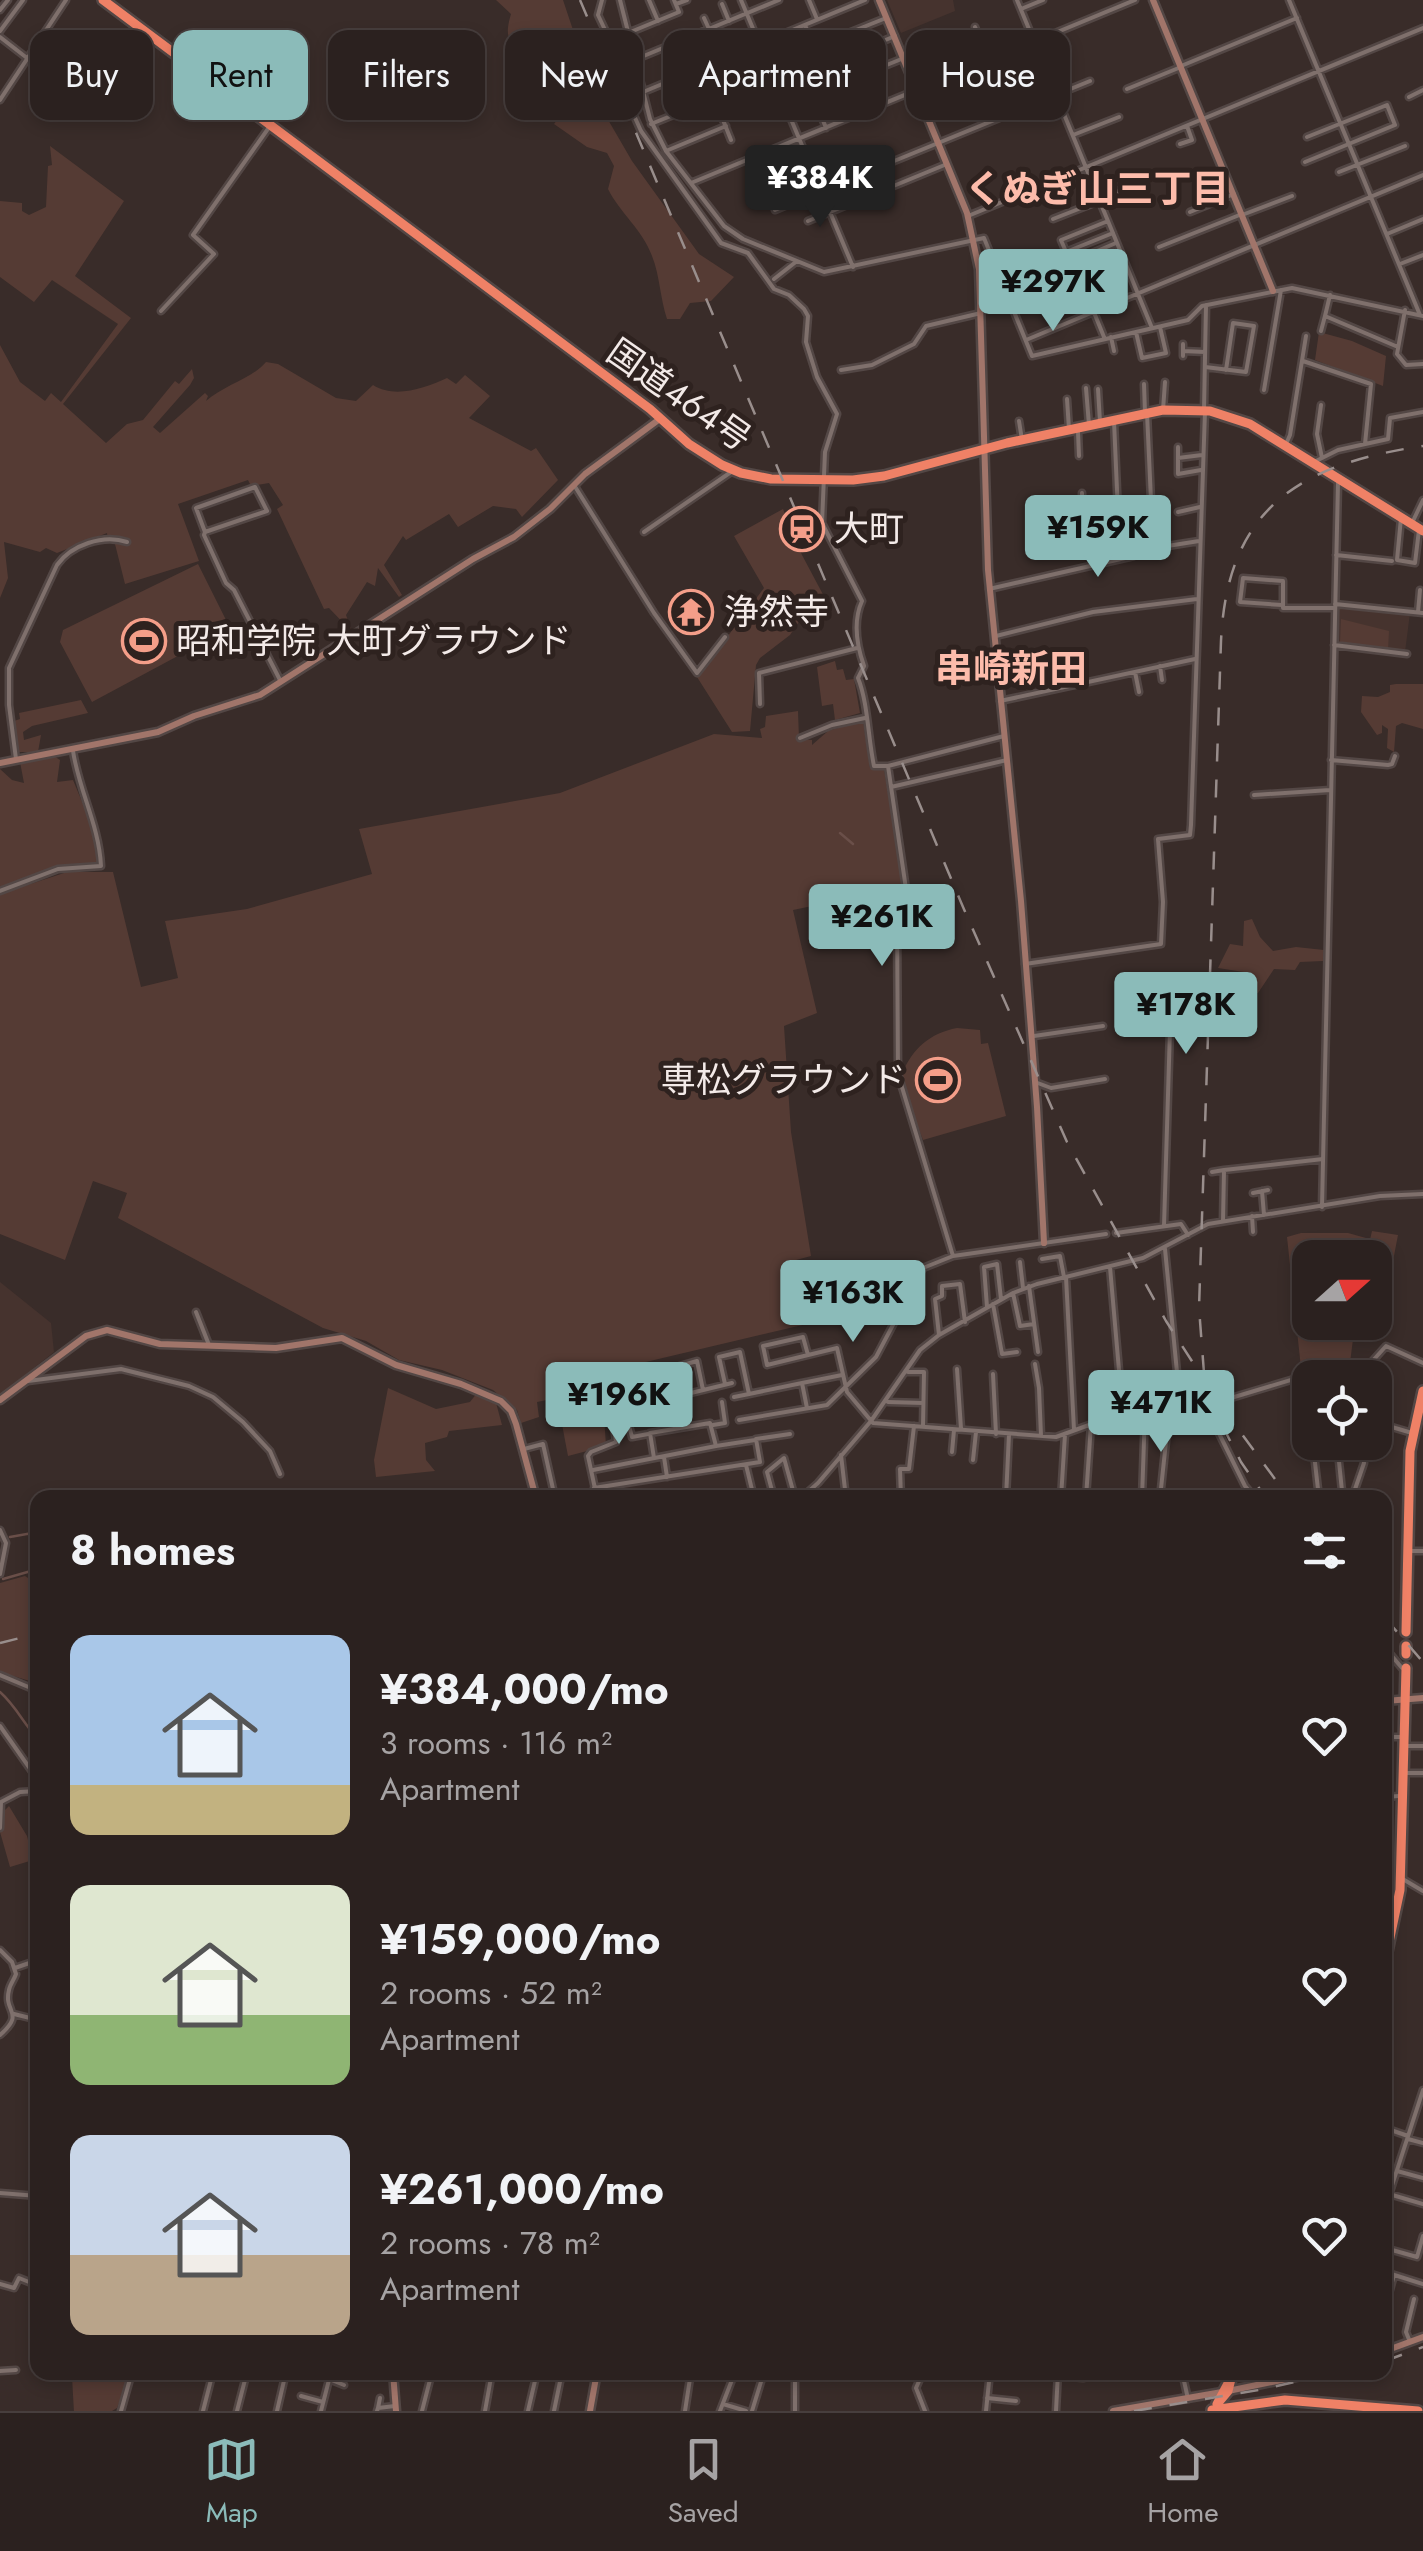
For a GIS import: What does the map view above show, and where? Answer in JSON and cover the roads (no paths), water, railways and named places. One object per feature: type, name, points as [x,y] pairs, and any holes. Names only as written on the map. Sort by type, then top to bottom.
[{"type":"highway","name":"国道464号","points":[[102,0],[661,418],[706,456],[732,470],[772,479],[878,477],[1114,419],[1162,410],[1205,411],[1250,424],[1318,460],[1338,478],[1418,528]]},
{"type":"highway","points":[[1406,1632],[1410,1447],[1423,1391]]},
{"type":"highway","points":[[1392,1924],[1401,1878],[1406,1670]]},
{"type":"highway","points":[[1231,2380],[1212,2410],[1276,2406],[1418,2411]]},
{"type":"street","points":[[0,10],[8,0]]},
{"type":"street","points":[[0,100],[66,0]]},
{"type":"street","points":[[602,0],[598,15],[606,32],[612,69],[647,140],[721,243],[748,253],[774,289],[789,294],[808,316],[806,342],[817,377],[838,418],[825,452],[822,523],[849,582],[861,597],[856,614],[858,648],[864,666],[858,678],[874,766],[888,766],[1004,736]]},
{"type":"street","points":[[620,0],[627,30]]},
{"type":"street","points":[[649,0],[658,21]]},
{"type":"street","points":[[636,30],[679,12],[675,2],[687,0]]},
{"type":"street","points":[[742,0],[754,30]]},
{"type":"street","points":[[704,18],[708,29],[779,0]]},
{"type":"street","points":[[809,0],[817,20]]},
{"type":"street","points":[[792,30],[865,0]]},
{"type":"street","points":[[879,0],[906,63]]},
{"type":"street","points":[[1017,0],[1029,30]]},
{"type":"street","points":[[1021,9],[1044,0]]},
{"type":"street","points":[[1063,30],[1135,0]]},
{"type":"street","points":[[1153,0],[1277,290],[1264,390]]},
{"type":"street","points":[[1289,0],[1422,316]]},
{"type":"street","points":[[21,1],[0,34],[27,58]]},
{"type":"street","points":[[722,4],[729,21]]},
{"type":"street","points":[[856,30],[886,18]]},
{"type":"street","points":[[1127,89],[1296,18]]},
{"type":"street","points":[[805,24],[807,30]]},
{"type":"street","points":[[689,26],[690,30]]},
{"type":"street","points":[[968,216],[1423,28]]},
{"type":"street","points":[[886,40],[895,36]]},
{"type":"street","points":[[886,65],[904,58]]},
{"type":"street","points":[[1070,90],[1090,82]]},
{"type":"street","points":[[663,84],[643,92],[652,124],[666,151],[724,226],[743,239],[824,272],[984,238],[1032,356],[1188,320],[1206,305],[1292,288],[1422,316]]},
{"type":"street","points":[[1409,97],[1423,90]]},
{"type":"street","points":[[690,183],[906,95]]},
{"type":"street","points":[[1305,162],[1396,125],[1387,105],[1307,138]]},
{"type":"street","points":[[1073,135],[1119,117]]},
{"type":"street","points":[[652,124],[663,119]]},
{"type":"street","points":[[724,120],[732,140]]},
{"type":"street","points":[[792,120],[853,267]]},
{"type":"street","points":[[823,120],[826,128]]},
{"type":"street","points":[[929,120],[975,241],[989,588],[1026,964],[1044,1243]]},
{"type":"street","points":[[877,168],[996,120]]},
{"type":"street","points":[[1066,120],[1152,328]]},
{"type":"street","points":[[161,311],[214,254],[192,235],[270,125]]},
{"type":"street","points":[[666,151],[726,126]]},
{"type":"street","points":[[1180,144],[1192,140],[1187,126]]},
{"type":"street","points":[[1339,172],[1405,146]]},
{"type":"street","points":[[766,190],[839,160]]},
{"type":"street","points":[[808,221],[947,164]]},
{"type":"street","points":[[776,210],[867,172]]},
{"type":"street","points":[[1026,340],[1423,175]]},
{"type":"street","points":[[1053,219],[1143,181]]},
{"type":"street","points":[[1190,212],[1234,194]]},
{"type":"street","points":[[1160,247],[1292,196]]},
{"type":"street","points":[[1387,234],[1423,219]]},
{"type":"street","points":[[1108,221],[1061,240],[1066,252],[1113,233]]},
{"type":"street","points":[[1069,263],[1118,243]]},
{"type":"street","points":[[754,260],[763,248]]},
{"type":"street","points":[[1399,264],[1423,255]]},
{"type":"street","points":[[774,279],[797,262]]},
{"type":"street","points":[[1114,351],[1082,283],[1126,265]]},
{"type":"street","points":[[1412,295],[1423,291]]},
{"type":"street","points":[[1321,330],[1330,295]]},
{"type":"street","points":[[1026,964],[1161,944],[1163,902],[1158,839],[1190,834],[1206,305]]},
{"type":"street","points":[[1405,310],[1397,354],[1406,365],[1423,364]]},
{"type":"street","points":[[841,370],[872,364],[914,344],[926,326],[980,313]]},
{"type":"street","points":[[1325,316],[1398,346]]},
{"type":"street","points":[[1205,367],[1226,370],[1246,372],[1254,326],[1233,323],[1226,370]]},
{"type":"street","points":[[1136,332],[1142,358],[1166,352],[1160,326]]},
{"type":"street","points":[[1285,445],[1306,336]]},
{"type":"street","points":[[1183,350],[1205,352]]},
{"type":"street","points":[[1303,361],[1371,384],[1365,444]]},
{"type":"street","points":[[1162,410],[1165,382]]},
{"type":"street","points":[[1144,384],[1152,522]]},
{"type":"street","points":[[1079,456],[1078,427],[1086,388]]},
{"type":"street","points":[[1098,389],[1100,422]]},
{"type":"street","points":[[1065,403],[1078,427]]},
{"type":"street","points":[[1321,405],[1318,460],[1338,450],[1388,439],[1390,418],[1423,412]]},
{"type":"street","points":[[0,763],[158,732],[194,716],[248,701],[514,537],[661,418]]},
{"type":"street","points":[[1114,419],[1118,513],[1151,511]]},
{"type":"street","points":[[1019,421],[1022,440]]},
{"type":"street","points":[[1178,448],[1178,474],[1202,470]]},
{"type":"street","points":[[1178,458],[1202,454]]},
{"type":"street","points":[[644,532],[732,470]]},
{"type":"street","points":[[1322,1207],[1338,478]]},
{"type":"street","points":[[574,485],[654,613],[697,673],[724,636]]},
{"type":"street","points":[[205,532],[267,510],[255,487],[196,508],[205,532],[226,583],[234,590],[281,682]]},
{"type":"street","points":[[1082,492],[1083,542],[1102,541],[1102,527]]},
{"type":"street","points":[[1402,518],[1397,560],[1415,563],[1423,500]]},
{"type":"street","points":[[1182,510],[1200,507]]},
{"type":"street","points":[[1082,528],[1123,526],[1123,513]]},
{"type":"street","points":[[16,758],[9,668],[57,564],[69,552],[100,540],[126,542]]},
{"type":"street","points":[[989,588],[1134,556],[1136,551],[1199,540]]},
{"type":"street","points":[[1336,555],[1392,562]]},
{"type":"street","points":[[1282,605],[1284,580],[1243,578],[1240,602],[1283,608],[1335,606],[1421,612],[1420,590]]},
{"type":"street","points":[[993,637],[1093,612],[1198,599]]},
{"type":"street","points":[[1334,646],[1407,654]]},
{"type":"street","points":[[760,704],[760,673],[858,648]]},
{"type":"street","points":[[1000,701],[1195,658]]},
{"type":"street","points":[[1160,666],[1162,680]]},
{"type":"street","points":[[1135,672],[1139,692]]},
{"type":"street","points":[[800,738],[832,725],[865,718]]},
{"type":"street","points":[[0,892],[58,869],[101,866],[98,833],[77,778],[72,748]]},
{"type":"street","points":[[1331,760],[1388,766],[1394,756]]},
{"type":"street","points":[[891,786],[1007,760]]},
{"type":"street","points":[[888,766],[906,889],[898,913],[898,1074],[953,1256]]},
{"type":"street","points":[[1254,794],[1330,790]]},
{"type":"street","points":[[1032,1036],[1103,1026]]},
{"type":"street","points":[[1164,1226],[1170,1029]]},
{"type":"street","points":[[1035,1082],[1051,1088],[1105,1079]]},
{"type":"street","points":[[1212,1172],[1323,1159]]},
{"type":"street","points":[[1223,1221],[1224,1170]]},
{"type":"street","points":[[1253,1192],[1265,1191],[1264,1215]]},
{"type":"street","points":[[807,1490],[871,1421],[920,1350],[1013,1293],[1143,1258],[1208,1224],[1380,1196],[1423,1194]]},
{"type":"street","points":[[1252,1216],[1254,1232]]},
{"type":"street","points":[[1116,1233],[1180,1224],[1188,1235]]},
{"type":"street","points":[[739,1420],[827,1405],[876,1357],[923,1268],[953,1256],[1106,1234]]},
{"type":"street","points":[[1165,1248],[1180,1404]]},
{"type":"street","points":[[1042,1259],[1060,1256],[1065,1277],[1074,1430]]},
{"type":"street","points":[[1020,1262],[1038,1352]]},
{"type":"street","points":[[1002,1299],[998,1264],[984,1267],[1002,1354],[1017,1352]]},
{"type":"street","points":[[1110,1267],[1123,1416]]},
{"type":"street","points":[[939,1335],[936,1299],[942,1296],[942,1286],[960,1284],[965,1322]]},
{"type":"street","points":[[1013,1293],[1020,1326],[1034,1324]]},
{"type":"street","points":[[196,1312],[209,1345]]},
{"type":"street","points":[[0,1400],[86,1336],[100,1330],[118,1331],[160,1344],[276,1348],[342,1338],[396,1365],[496,1396],[511,1411],[534,1490]]},
{"type":"street","points":[[808,1355],[803,1337],[763,1346],[766,1365],[808,1355],[837,1348],[846,1389],[871,1421],[1040,1436],[1065,1434],[1170,1404],[1207,1403],[1248,1490]]},
{"type":"street","points":[[1221,1400],[1324,1370],[1368,1366],[1386,1346],[1423,1363]]},
{"type":"street","points":[[725,1384],[719,1357],[740,1352],[749,1394]]},
{"type":"street","points":[[682,1395],[676,1366],[696,1362],[704,1390]]},
{"type":"street","points":[[1035,1364],[1040,1388],[1040,1436]]},
{"type":"street","points":[[28,1381],[120,1369],[190,1386],[213,1396],[244,1422],[270,1451],[280,1474]]},
{"type":"street","points":[[952,1452],[957,1430],[957,1369]]},
{"type":"street","points":[[655,1372],[661,1400]]},
{"type":"street","points":[[906,1372],[924,1372],[923,1426]]},
{"type":"street","points":[[734,1397],[843,1374]]},
{"type":"street","points":[[993,1374],[996,1434]]},
{"type":"street","points":[[1120,1383],[1177,1375]]},
{"type":"street","points":[[654,1402],[732,1383]]},
{"type":"street","points":[[802,1383],[807,1408]]},
{"type":"street","points":[[886,1401],[923,1403]]},
{"type":"street","points":[[722,1402],[725,1423],[710,1422],[632,1436],[628,1422],[614,1426],[616,1442],[588,1456],[594,1488],[760,1462],[756,1440]]},
{"type":"street","points":[[1161,1490],[1170,1404]]},
{"type":"street","points":[[1142,1490],[1146,1411]]},
{"type":"street","points":[[1087,1490],[1091,1424]]},
{"type":"street","points":[[713,1425],[716,1446]]},
{"type":"street","points":[[901,1490],[900,1468],[909,1469],[914,1426]]},
{"type":"street","points":[[1392,1427],[1412,1433]]},
{"type":"street","points":[[973,1460],[976,1432]]},
{"type":"street","points":[[650,1433],[654,1458]]},
{"type":"street","points":[[591,1470],[790,1434]]},
{"type":"street","points":[[1006,1490],[1009,1434]]},
{"type":"street","points":[[1062,1490],[1065,1434]]},
{"type":"street","points":[[1410,1447],[1423,1442]]},
{"type":"street","points":[[524,1449],[542,1444],[553,1490]]},
{"type":"street","points":[[842,1455],[845,1490]]},
{"type":"street","points":[[664,1456],[667,1477]]},
{"type":"street","points":[[772,1490],[767,1472],[784,1458],[797,1490]]},
{"type":"street","points":[[1314,1460],[1317,1490]]},
{"type":"street","points":[[1338,1460],[1342,1490]]},
{"type":"street","points":[[1355,1490],[1364,1460]]},
{"type":"street","points":[[746,1465],[752,1490]]},
{"type":"street","points":[[1409,1505],[1423,1506]]},
{"type":"street","points":[[0,1574],[6,1543],[2,1533]]},
{"type":"street","points":[[1407,1551],[1423,1551]]},
{"type":"street","points":[[1392,1655],[1406,1670]]},
{"type":"street","points":[[0,1674],[30,1687]]},
{"type":"street","points":[[1392,1700],[1423,1698]]},
{"type":"street","points":[[0,1726],[30,1769]]},
{"type":"street","points":[[1392,1739],[1423,1746]]},
{"type":"street","points":[[1404,1773],[1423,1773]]},
{"type":"street","points":[[0,1828],[1,1802],[30,1791]]},
{"type":"street","points":[[1392,1796],[1404,1796]]},
{"type":"street","points":[[1401,1878],[1423,1891]]},
{"type":"street","points":[[0,1950],[15,1968]]},
{"type":"street","points":[[15,1968],[30,1963]]},
{"type":"street","points":[[0,2036],[12,2023],[14,2014],[8,1996],[15,1968]]},
{"type":"street","points":[[14,2014],[30,2018]]},
{"type":"street","points":[[1392,2184],[1423,2090]]},
{"type":"street","points":[[1392,2131],[1423,2143]]},
{"type":"street","points":[[1397,2170],[1423,2178]]},
{"type":"street","points":[[1392,2192],[1423,2204]]},
{"type":"street","points":[[0,2193],[30,2195]]},
{"type":"street","points":[[1392,2250],[1420,2258],[1423,2236]]},
{"type":"street","points":[[1392,2282],[1394,2275],[1423,2284]]},
{"type":"street","points":[[0,2284],[14,2288],[19,2276],[30,2282]]},
{"type":"street","points":[[1410,2342],[1406,2332],[1414,2299]]},
{"type":"street","points":[[1392,2348],[1423,2336]]},
{"type":"street","points":[[0,2371],[16,2370]]},
{"type":"street","points":[[120,2411],[130,2380]]},
{"type":"street","points":[[203,2411],[211,2380]]},
{"type":"street","points":[[237,2411],[245,2380]]},
{"type":"street","points":[[277,2411],[284,2380]]},
{"type":"street","points":[[321,2411],[329,2380]]},
{"type":"street","points":[[337,2380],[344,2384]]},
{"type":"street","points":[[380,2398],[378,2410],[395,2409],[393,2380]]},
{"type":"street","points":[[422,2411],[430,2380]]},
{"type":"street","points":[[485,2411],[491,2380]]},
{"type":"street","points":[[528,2411],[535,2380]]},
{"type":"street","points":[[554,2411],[560,2380]]},
{"type":"street","points":[[590,2411],[596,2380]]},
{"type":"street","points":[[685,2411],[690,2380]]},
{"type":"street","points":[[720,2411],[732,2380]]},
{"type":"street","points":[[723,2404],[749,2411],[762,2380]]},
{"type":"street","points":[[795,2380],[796,2411]]},
{"type":"street","points":[[920,2380],[916,2388],[925,2411]]},
{"type":"street","points":[[986,2411],[989,2380]]},
{"type":"street","points":[[1056,2411],[1058,2380]]},
{"type":"street","points":[[1184,2380],[1188,2399]]},
{"type":"street","points":[[1113,2411],[1280,2380]]},
{"type":"street","points":[[301,2396],[323,2402]]},
{"type":"street","points":[[987,2398],[1016,2401]]},
{"type":"street","points":[[755,2404],[763,2407]]},
{"type":"waterway","points":[[840,833],[853,844]]},
{"type":"waterway","points":[[10,1537],[30,1533]]},
{"type":"waterway","points":[[3,1579],[30,1571]]},
{"type":"waterway","points":[[0,1692],[30,1728]]},
{"type":"railway","points":[[580,0],[963,907],[1067,1142],[1166,1321],[1219,1403],[1283,1490]]},
{"type":"railway","points":[[1204,1373],[1199,1308],[1221,641],[1226,595],[1238,557],[1255,526],[1278,500],[1340,465],[1423,446]]},
{"type":"railway","points":[[1188,1019],[1192,988]]},
{"type":"railway","points":[[1222,1425],[1260,1490]]},
{"type":"railway","points":[[1392,1626],[1423,1662]]},
{"type":"railway","points":[[0,1643],[28,1636]]},
{"type":"railway","points":[[1392,2358],[1423,2347]]},
{"type":"railway","points":[[1134,2411],[1303,2380]]},
{"type":"place","name":"大町","points":[[802,529]]},
{"type":"place","name":"浄然寺","points":[[691,612]]},
{"type":"place","name":"昭和学院 大町グラウンド","points":[[144,641]]},
{"type":"place","name":"専松グラウンド","points":[[938,1080]]},
{"type":"district","name":"くぬぎ山三丁目","points":[[1097,189]]},
{"type":"district","name":"串崎新田","points":[[1011,669]]}]
